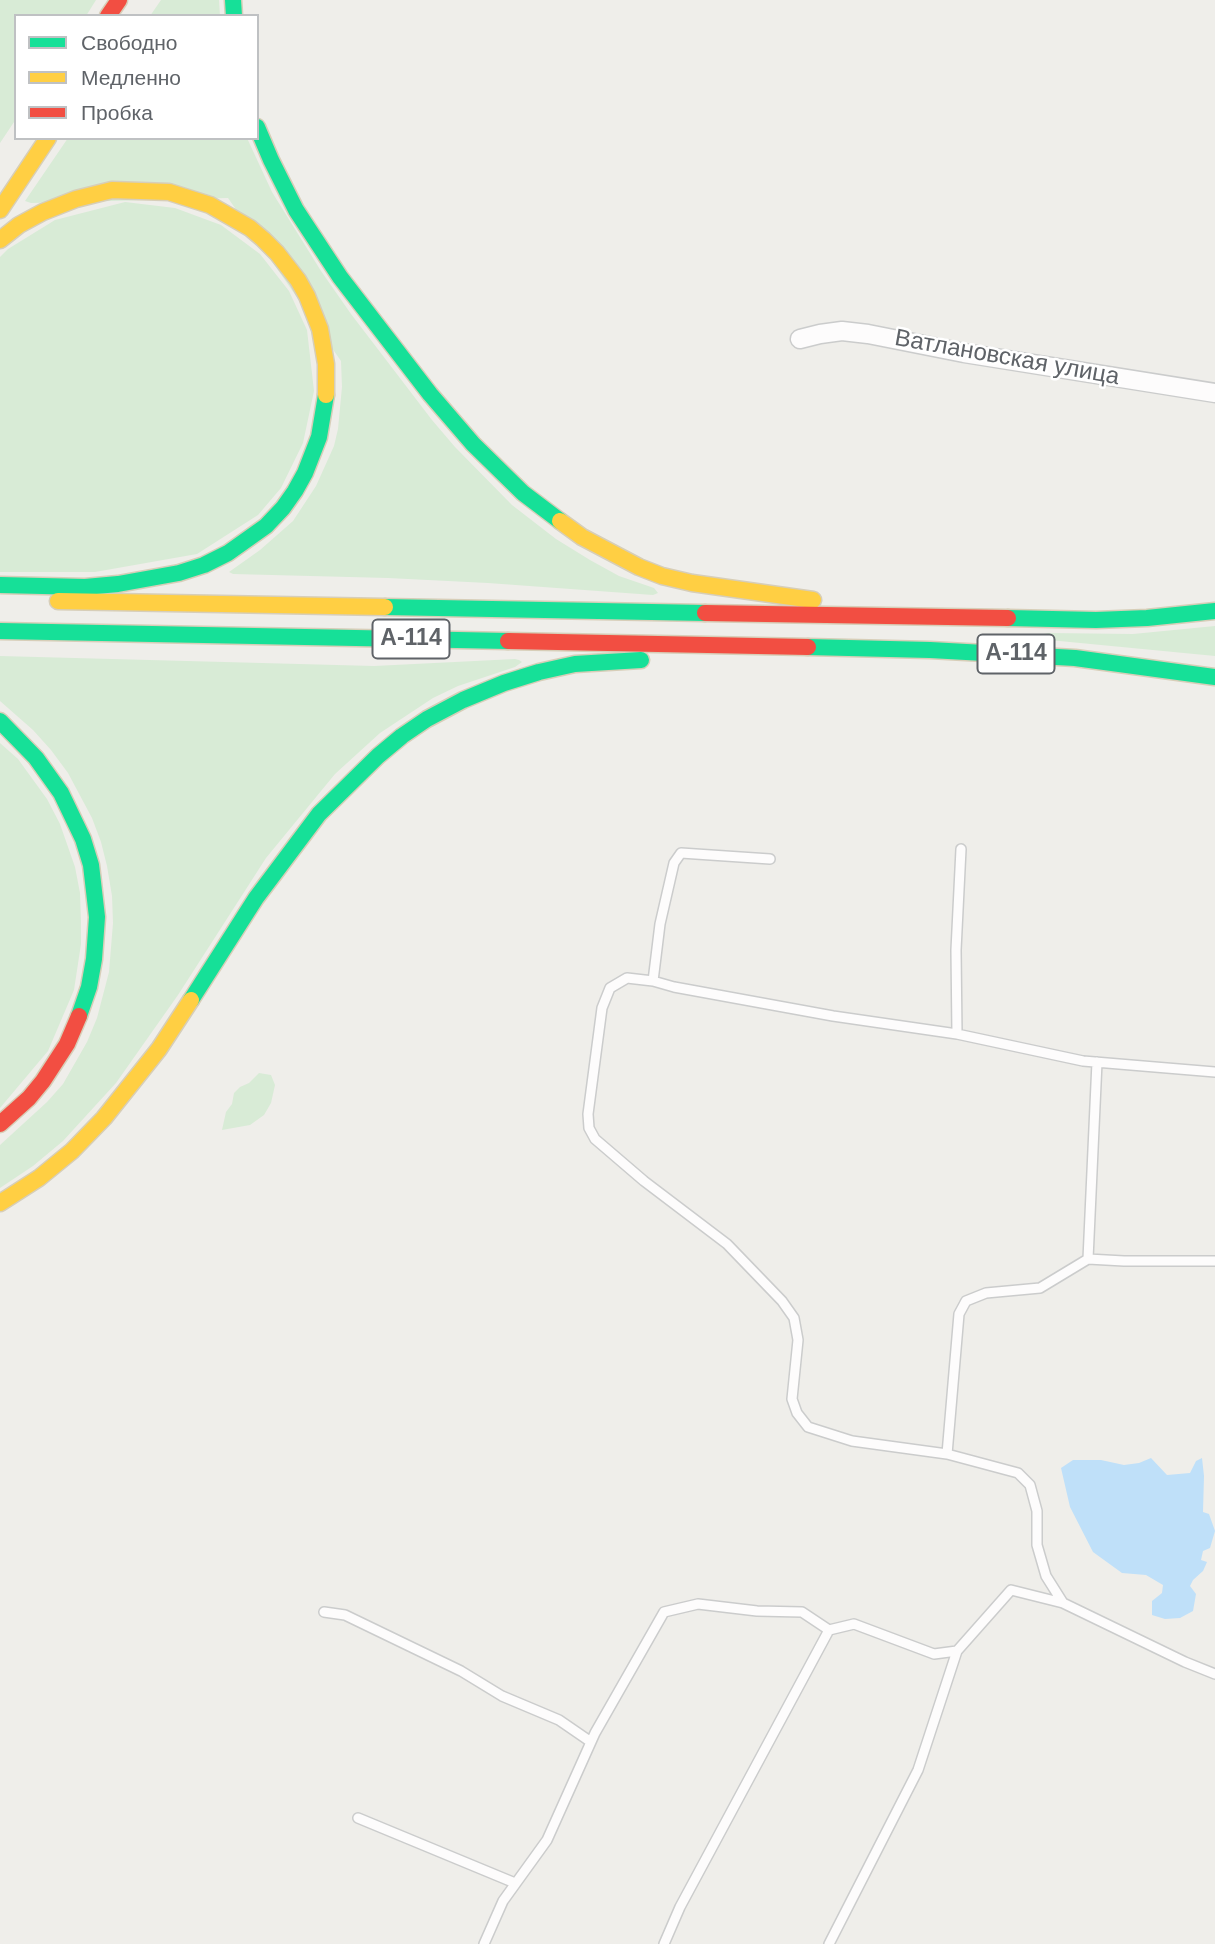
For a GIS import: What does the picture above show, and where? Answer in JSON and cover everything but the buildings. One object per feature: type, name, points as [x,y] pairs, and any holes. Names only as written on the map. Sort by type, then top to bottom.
[{"type":"main road","points":[[259,131],[283,185],[309,232],[404,363],[453,421],[505,476],[523,493],[582,537],[639,567],[692,583],[816,600],[896,604],[996,619]]},
{"type":"main road","points":[[0,210],[47,140]]},
{"type":"main road","points":[[0,240],[19,225],[43,212],[76,199],[112,190],[169,192],[210,205],[250,228],[277,253],[298,280],[320,329],[327,383],[319,437],[295,491],[266,526],[228,553],[179,573],[128,582],[85,587],[0,585]]},
{"type":"main road","name":"А-114","points":[[0,600],[1096,620],[1215,611]]},
{"type":"main road","name":"А-114","points":[[0,631],[930,650],[1075,658],[1215,677]]},
{"type":"main road","points":[[0,1203],[40,1178],[72,1151],[104,1118],[159,1049],[256,898],[319,814],[378,756],[427,719],[504,683],[539,671],[575,664],[930,650]]},
{"type":"main road","points":[[0,721],[36,758],[61,793],[73,816],[91,865],[97,916],[89,987],[71,1035],[43,1081],[29,1098],[0,1124]]},
{"type":"street","name":"Ватлановская улица","points":[[800,340],[842,331],[869,334],[964,353],[1215,393]]},
{"type":"lane","points":[[957,1034],[956,950],[961,849]]},
{"type":"lane","points":[[653,981],[660,924],[674,863],[681,853],[770,859]]},
{"type":"lane","points":[[1063,1603],[1046,1576],[1037,1545],[1037,1511],[1030,1485],[1018,1473],[947,1454],[852,1441],[808,1427],[797,1413],[792,1399],[798,1340],[794,1318],[782,1301],[727,1244],[643,1181],[595,1139],[589,1128],[588,1114],[602,1008],[610,988],[627,978],[820,1014],[957,1034],[1083,1061],[1215,1072]]},
{"type":"lane","points":[[1088,1259],[1097,1062]]},
{"type":"lane","points":[[947,1454],[958,1314],[966,1301],[986,1293],[1040,1288],[1088,1259],[1215,1261]]},
{"type":"lane","points":[[829,1944],[918,1770],[957,1651],[1011,1590],[1063,1603],[1215,1674]]},
{"type":"lane","points":[[484,1944],[503,1901],[547,1840],[591,1742],[664,1612],[698,1604],[757,1611],[802,1612],[829,1630],[854,1624],[934,1654],[957,1651]]},
{"type":"lane","points":[[324,1612],[345,1615],[461,1671],[502,1696],[559,1720],[591,1742]]},
{"type":"lane","points":[[664,1944],[680,1907],[829,1630]]},
{"type":"lane","points":[[358,1818],[515,1883]]},
{"type":"green space","points":[[0,0],[96,0],[87,14],[14,14],[14,122],[0,143]]},
{"type":"green space","points":[[161,0],[219,0],[220,14],[151,14]]},
{"type":"green space","points":[[67,140],[248,140],[272,192],[321,271],[351,314],[455,447],[512,505],[556,539],[619,576],[654,588],[658,593],[653,595],[488,583],[229,572],[260,550],[293,521],[316,486],[334,446],[338,429],[342,387],[341,361],[228,198],[25,201]]},
{"type":"green space","points":[[125,202],[175,208],[221,225],[260,254],[289,291],[307,330],[314,391],[303,443],[281,488],[258,515],[197,554],[95,572],[0,572],[0,257],[8,249],[55,220]]},
{"type":"green space","points":[[1215,626],[1215,656],[1049,640],[1040,635],[1133,634]]},
{"type":"green space","points":[[0,656],[374,666],[515,659],[522,662],[433,698],[380,733],[335,774],[266,858],[178,995],[116,1083],[63,1141],[0,1188],[0,1145],[63,1084],[87,1042],[97,1018],[109,972],[113,923],[107,866],[92,818],[68,773],[51,750],[0,701]]},
{"type":"green space","points":[[0,743],[18,759],[47,799],[60,824],[75,867],[80,893],[81,944],[74,990],[48,1051],[0,1108]]},
{"type":"green space","points":[[259,1073],[271,1075],[275,1085],[271,1103],[264,1115],[250,1125],[222,1130],[234,1093]]},
{"type":"water","points":[[1151,1458],[1167,1475],[1190,1473],[1196,1461],[1202,1458],[1203,1512],[1209,1514],[1215,1531],[1210,1548],[1203,1551],[1201,1560],[1207,1562],[1203,1571],[1190,1586],[1196,1594],[1193,1611],[1180,1618],[1165,1619],[1152,1615],[1152,1601],[1162,1593],[1163,1585],[1146,1575],[1122,1573],[1093,1552],[1070,1507],[1061,1468],[1073,1460],[1101,1460],[1124,1465]]},
{"type":"traffic: fast","points":[[233,0],[234,14]]},
{"type":"traffic: fast","points":[[259,132],[296,210],[340,277],[430,394],[473,444],[523,493],[560,521]]},
{"type":"traffic: fast","points":[[0,585],[85,587],[118,584],[179,573],[228,553],[266,526],[295,491],[319,437],[326,395]]},
{"type":"traffic: fast","points":[[385,607],[705,613]]},
{"type":"traffic: fast","points":[[1008,618],[1096,620],[1215,611]]},
{"type":"traffic: fast","points":[[0,631],[508,641]]},
{"type":"traffic: fast","points":[[808,647],[1075,658],[1215,677]]},
{"type":"traffic: fast","points":[[191,1000],[256,898],[319,814],[402,736],[463,700],[504,683],[575,664],[641,660]]},
{"type":"traffic: fast","points":[[0,721],[36,758],[61,793],[83,839],[91,865],[97,917],[94,959],[89,987],[79,1016]]},
{"type":"traffic: slow","points":[[0,210],[47,140]]},
{"type":"traffic: slow","points":[[0,240],[19,225],[43,212],[76,199],[112,190],[169,192],[210,205],[250,228],[263,239],[298,280],[320,329],[326,364],[326,395]]},
{"type":"traffic: slow","points":[[560,521],[582,537],[662,576],[692,583],[813,600]]},
{"type":"traffic: slow","points":[[58,601],[385,607]]},
{"type":"traffic: slow","points":[[0,1203],[39,1178],[72,1151],[104,1118],[159,1049],[191,1000]]},
{"type":"traffic: jam","points":[[109,14],[119,0]]},
{"type":"traffic: jam","points":[[705,613],[1008,618]]},
{"type":"traffic: jam","points":[[508,641],[808,647]]},
{"type":"traffic: jam","points":[[0,1124],[29,1098],[43,1081],[67,1044],[79,1016]]}]
